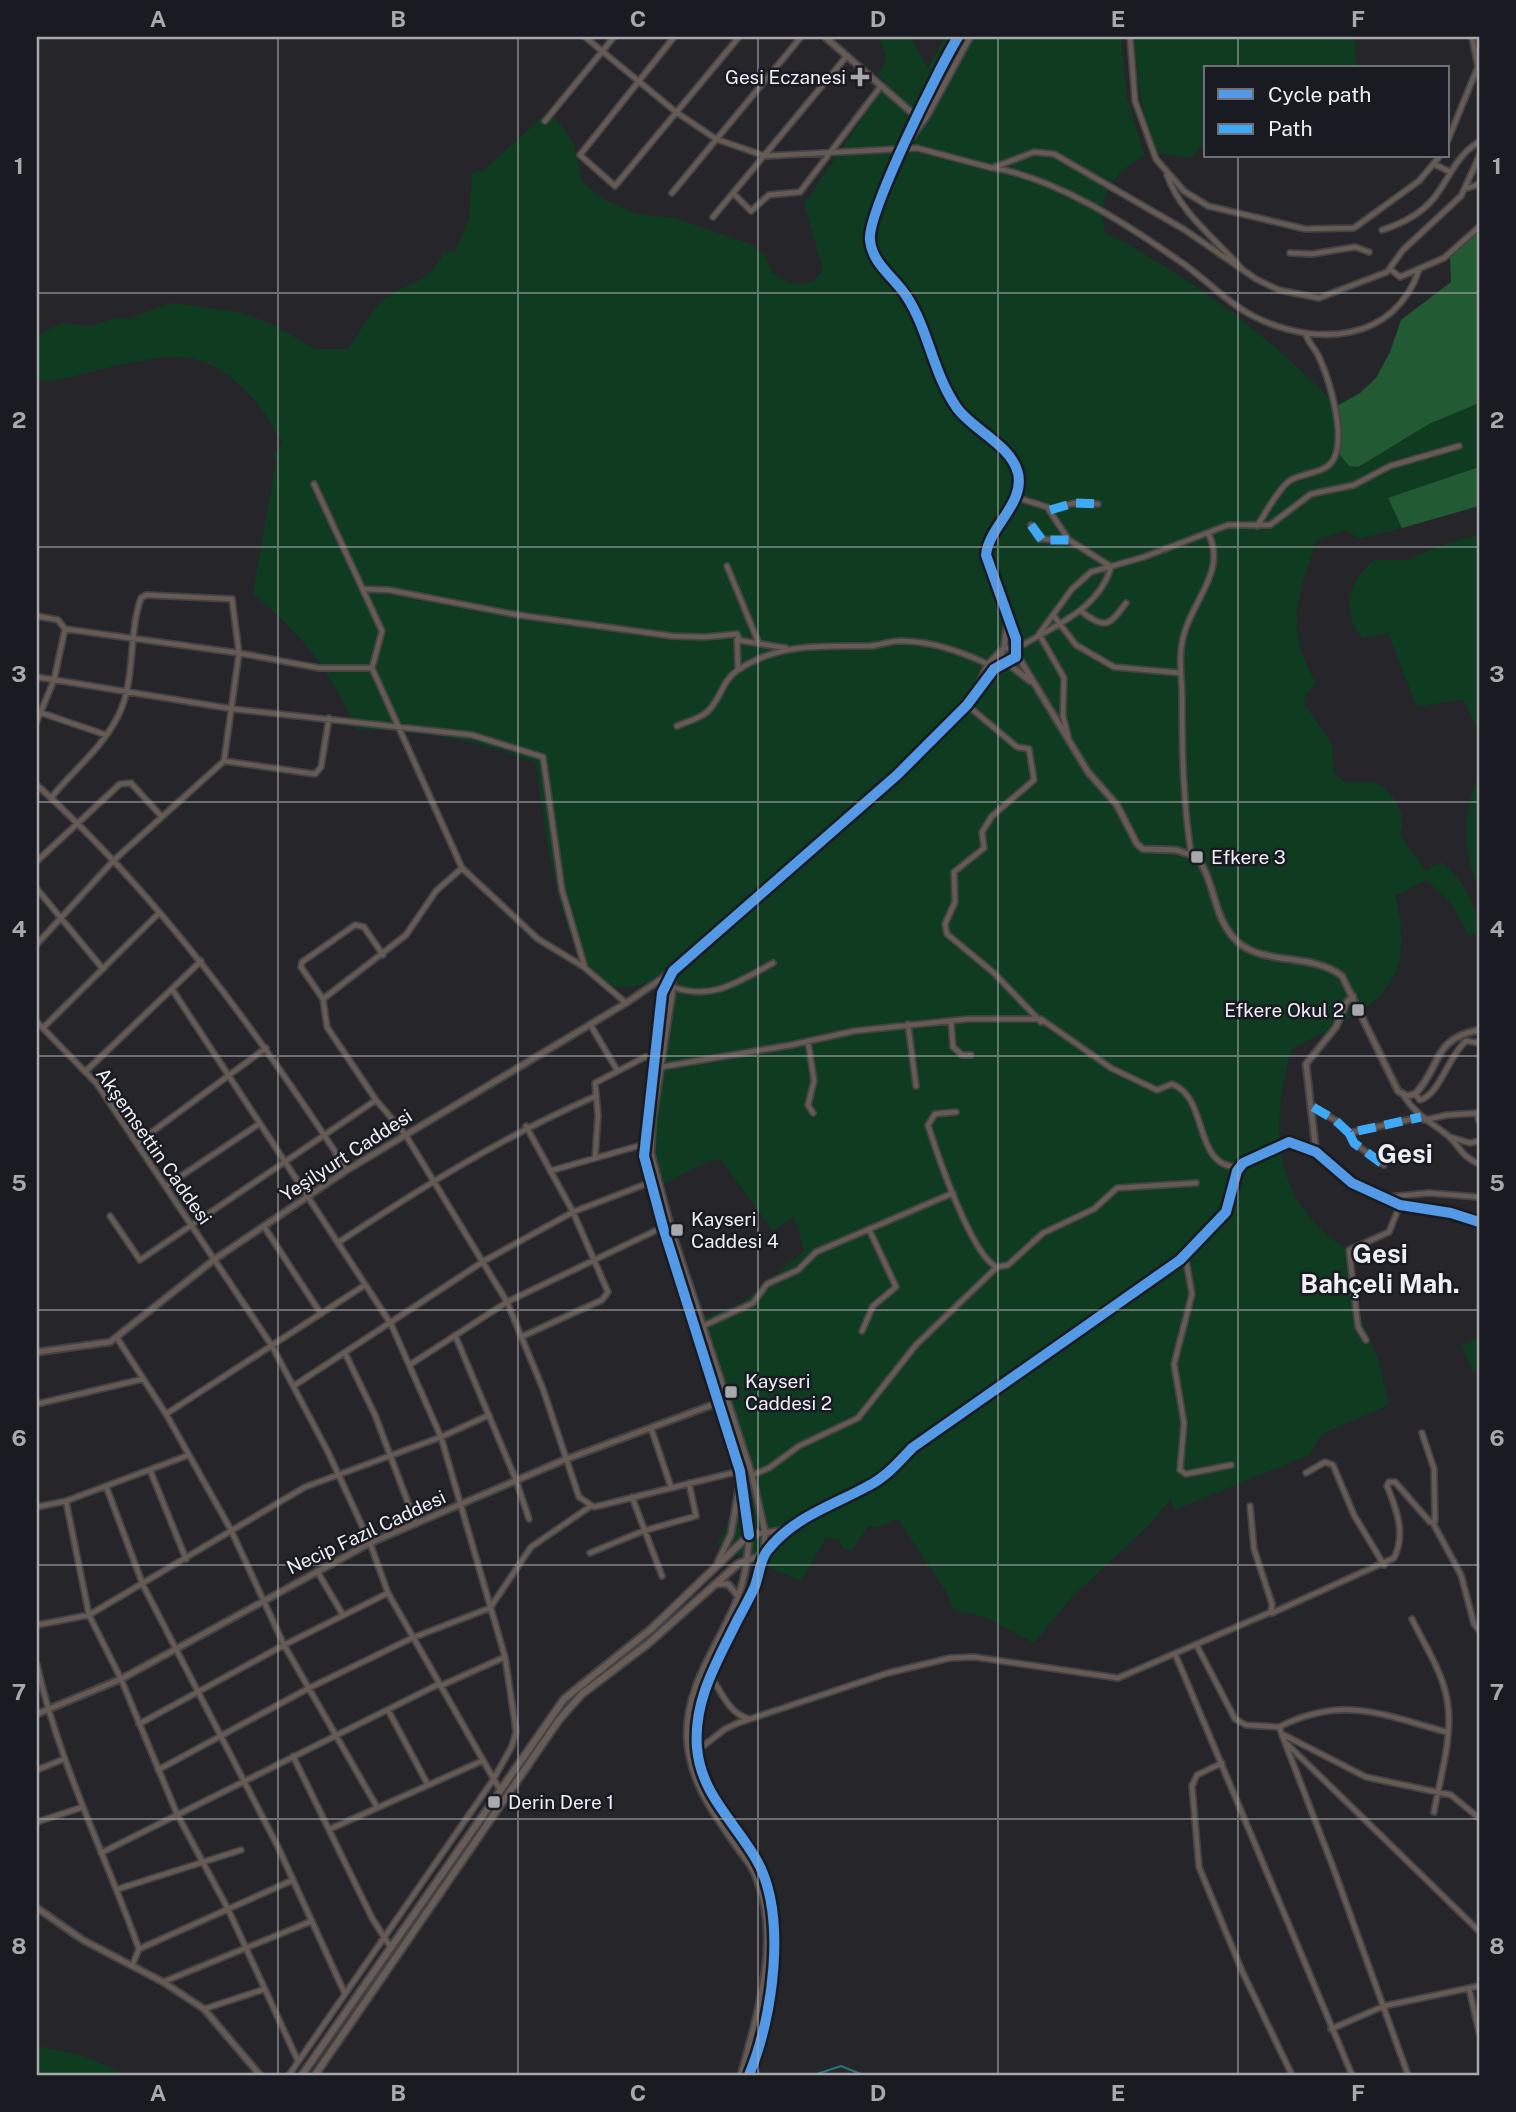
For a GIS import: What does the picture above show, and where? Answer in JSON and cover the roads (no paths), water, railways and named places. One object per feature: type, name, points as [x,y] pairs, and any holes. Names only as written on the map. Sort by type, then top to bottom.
[{"type":"main road","points":[[302,2075],[564,1699],[651,1629],[749,1535]]},
{"type":"main road","points":[[315,2075],[559,1720],[582,1694],[649,1643],[738,1564],[748,1560]]},
{"type":"street","points":[[585,37],[676,112],[716,139],[765,156],[904,147],[937,152],[992,168],[1022,173],[1054,185],[1178,259],[1253,316],[1306,334],[1342,336],[1364,328],[1398,305],[1419,270]]},
{"type":"street","points":[[545,121],[614,37]]},
{"type":"street","points":[[674,37],[580,155],[615,186],[739,37]]},
{"type":"street","points":[[672,193],[801,37]]},
{"type":"street","points":[[825,37],[918,118]]},
{"type":"street","points":[[958,37],[904,147],[871,225],[873,252],[907,297],[926,335],[939,375],[957,409],[1013,461],[1017,473],[1015,497],[989,541],[986,555],[1016,639],[1015,660],[994,669],[975,693]]},
{"type":"street","points":[[904,147],[927,116],[970,37]]},
{"type":"street","points":[[1130,37],[1135,101],[1156,159],[1184,191],[1208,206],[1305,229],[1335,230],[1362,225],[1419,181],[1438,158]]},
{"type":"street","points":[[1450,136],[1477,82],[1479,66],[1472,37]]},
{"type":"street","points":[[713,217],[846,57]]},
{"type":"street","points":[[733,193],[751,211],[769,195],[800,191],[881,86]]},
{"type":"street","points":[[1382,230],[1423,209],[1450,172],[1471,147],[1479,142]]},
{"type":"street","points":[[992,168],[1034,152],[1054,154],[1185,230],[1244,272],[1279,290],[1319,298],[1390,269],[1404,250],[1450,209],[1468,188],[1479,158]]},
{"type":"street","points":[[1434,163],[1450,172]]},
{"type":"street","points":[[1164,167],[1173,193],[1244,272]]},
{"type":"street","points":[[1468,188],[1479,184]]},
{"type":"street","points":[[1390,269],[1400,277],[1419,270],[1451,254],[1479,227]]},
{"type":"street","points":[[1290,253],[1312,254],[1355,247],[1368,251]]},
{"type":"street","points":[[1256,527],[1287,483],[1321,470],[1332,461],[1336,452],[1337,424],[1333,399],[1320,359],[1306,334]]},
{"type":"street","points":[[1040,634],[1086,576],[1228,525],[1256,527],[1275,524],[1292,506],[1311,494],[1354,485],[1390,466],[1459,446]]},
{"type":"street","points":[[314,484],[382,631],[372,668],[396,727],[462,868],[538,939],[585,968],[626,1003]]},
{"type":"street","points":[[1015,497],[1050,510],[1074,503],[1098,503]]},
{"type":"street","points":[[1050,510],[1069,540],[1111,566]]},
{"type":"street","points":[[1031,525],[1042,540],[1069,540]]},
{"type":"street","points":[[1191,853],[1184,810],[1181,673],[1183,636],[1215,562],[1215,546],[1208,533]]},
{"type":"street","points":[[727,566],[759,644]]},
{"type":"street","points":[[975,693],[988,664],[1003,649],[1015,650],[1082,611],[1100,592],[1111,566]]},
{"type":"street","points":[[363,589],[389,590],[519,615],[603,624],[672,636],[737,634],[740,641]]},
{"type":"street","points":[[37,944],[60,915],[113,861],[224,761],[239,653],[235,603],[228,598],[146,595],[140,600],[126,691],[119,714],[84,765],[51,798]]},
{"type":"street","points":[[1082,611],[1095,621],[1107,623],[1113,621],[1126,603]]},
{"type":"street","points":[[1053,615],[1076,645],[1114,667],[1181,673]]},
{"type":"street","points":[[37,616],[58,620],[65,629],[134,640],[239,653],[319,668],[372,668]]},
{"type":"street","points":[[1007,620],[1008,635],[1000,657],[1032,683]]},
{"type":"street","points":[[37,721],[54,680],[65,629]]},
{"type":"street","points":[[1040,634],[1064,678],[1064,723],[1074,750]]},
{"type":"street","points":[[738,670],[737,640],[786,648],[815,644],[872,646],[899,640],[955,649],[988,664]]},
{"type":"street","points":[[677,726],[705,714],[716,702],[722,684],[738,670],[786,648]]},
{"type":"street","points":[[1015,650],[1032,683],[1074,750],[1117,805],[1137,844],[1143,849],[1191,853],[1201,862],[1219,916],[1232,937],[1247,950],[1327,966],[1342,976],[1394,1086],[1422,1119],[1449,1136],[1470,1143],[1479,1142]]},
{"type":"street","points":[[37,677],[233,709],[471,735],[543,757],[562,890],[585,968]]},
{"type":"street","name":"Yeşilyurt Caddesi","points":[[37,1352],[92,1347],[117,1338],[171,1291],[347,1170],[626,1003],[673,971],[897,775],[967,705],[975,693]]},
{"type":"street","points":[[967,705],[1017,747],[1029,749],[1034,780],[992,816],[982,832],[984,848],[954,872],[955,902],[945,924],[947,934],[994,973],[1039,1021]]},
{"type":"street","points":[[42,713],[106,735]]},
{"type":"street","points":[[224,761],[315,774],[321,767],[328,718]]},
{"type":"street","points":[[37,861],[120,784],[131,783],[162,817]]},
{"type":"street","points":[[37,785],[77,822],[201,961],[266,1048],[347,1170]]},
{"type":"street","points":[[323,999],[406,935],[436,891],[462,868]]},
{"type":"street","points":[[37,889],[103,969]]},
{"type":"street","points":[[43,1028],[159,913]]},
{"type":"street","points":[[383,955],[364,927],[358,925],[332,940],[302,964],[323,999],[327,1027],[376,1100],[405,1134],[507,1302],[543,1389],[564,1460],[579,1497],[591,1506]]},
{"type":"street","points":[[85,1072],[201,961]]},
{"type":"street","points":[[673,987],[698,993],[715,992],[773,963]]},
{"type":"street","points":[[673,971],[651,1153],[672,1232],[752,1475],[765,1532],[765,1553],[755,1585],[710,1675],[699,1709],[697,1751],[713,1799],[755,1857],[763,1872],[773,1906],[775,1948],[772,1979],[749,2075]]},
{"type":"street","points":[[673,971],[662,993],[644,1156],[663,1227],[740,1471],[749,1535],[748,1560],[737,1601],[694,1690],[687,1734],[692,1769],[706,1804],[756,1875],[764,1907],[764,1977],[741,2075]]},
{"type":"street","points":[[172,989],[307,1198],[339,1242],[391,1324],[411,1364],[441,1437],[459,1507],[505,1657],[516,1732],[493,1780],[289,2075]]},
{"type":"street","points":[[1316,1152],[1313,1107],[1306,1064],[1333,1032],[1346,1003],[1353,996]]},
{"type":"street","points":[[950,1021],[953,1047],[962,1055],[971,1055]]},
{"type":"street","points":[[660,1067],[854,1031],[908,1024],[1039,1021],[1051,1024],[1080,1048],[1136,1081],[1157,1090],[1172,1084],[1179,1087],[1196,1109],[1210,1152],[1223,1163],[1239,1167],[1289,1142],[1316,1152],[1352,1183],[1388,1197],[1400,1205],[1451,1213],[1479,1222]]},
{"type":"street","name":"Akşemsettin Caddesi","points":[[37,1022],[85,1072],[137,1143],[272,1346],[295,1385],[338,1474],[370,1543],[388,1593],[500,1791]]},
{"type":"street","points":[[590,1024],[617,1070]]},
{"type":"street","points":[[908,1024],[916,1086]]},
{"type":"street","points":[[1415,1094],[1446,1044],[1455,1037],[1479,1030]]},
{"type":"street","points":[[808,1041],[814,1081],[808,1105],[813,1113]]},
{"type":"street","points":[[1415,1094],[1420,1100],[1430,1096],[1457,1049],[1466,1041],[1479,1043]]},
{"type":"street","points":[[137,1143],[266,1048]]},
{"type":"street","points":[[595,1158],[596,1081],[645,1058],[654,1058]]},
{"type":"street","points":[[1404,1095],[1415,1094]]},
{"type":"street","points":[[339,1242],[432,1180],[526,1126],[596,1096]]},
{"type":"street","points":[[110,1216],[140,1260],[376,1100]]},
{"type":"street","points":[[1313,1107],[1335,1120],[1349,1133],[1354,1143],[1384,1165]]},
{"type":"street","points":[[956,1112],[935,1114],[928,1125],[953,1193],[984,1256],[998,1267]]},
{"type":"street","points":[[1349,1133],[1447,1115],[1478,1113],[1479,1121]]},
{"type":"street","points":[[166,1186],[259,1124]]},
{"type":"street","points":[[522,1337],[606,1297],[608,1285],[573,1212],[526,1126]]},
{"type":"street","points":[[1449,1136],[1456,1149],[1479,1164]]},
{"type":"street","points":[[550,1171],[645,1144]]},
{"type":"street","points":[[748,1560],[765,1553],[785,1530],[822,1507],[870,1486],[892,1470],[912,1448],[1185,1255],[1226,1212],[1239,1167]]},
{"type":"street","points":[[295,1385],[484,1261],[573,1212],[651,1182]]},
{"type":"street","points":[[752,1475],[769,1468],[799,1446],[858,1418],[916,1345],[998,1267],[1008,1265],[1043,1233],[1094,1209],[1117,1188],[1196,1183]]},
{"type":"street","points":[[703,1326],[753,1303],[766,1284],[799,1270],[816,1252],[953,1193]]},
{"type":"street","points":[[1388,1197],[1429,1193],[1479,1197]]},
{"type":"street","points":[[1366,1340],[1358,1327],[1354,1274],[1349,1250],[1389,1232],[1400,1205]]},
{"type":"street","points":[[411,1364],[507,1302],[663,1227]]},
{"type":"street","points":[[265,1228],[321,1314]]},
{"type":"street","points":[[862,1331],[873,1306],[896,1287],[869,1229]]},
{"type":"street","points":[[1185,1255],[1192,1289],[1174,1364],[1184,1423],[1179,1469],[1186,1474],[1231,1465]]},
{"type":"street","points":[[166,1414],[365,1285]]},
{"type":"street","points":[[455,1335],[516,1480],[529,1519]]},
{"type":"street","points":[[117,1338],[166,1414],[231,1530],[284,1645],[377,1807]]},
{"type":"street","points":[[345,1353],[390,1455],[416,1524]]},
{"type":"street","points":[[37,1404],[143,1379]]},
{"type":"street","name":"Necip Fazıl Caddesi","points":[[37,1714],[121,1679],[261,1600],[370,1543],[564,1460],[720,1402]]},
{"type":"street","points":[[37,1625],[89,1615],[305,1487],[441,1437],[489,1415]]},
{"type":"street","points":[[652,1428],[671,1487]]},
{"type":"street","points":[[1422,1433],[1434,1469],[1437,1519],[1433,1522]]},
{"type":"street","points":[[37,1507],[66,1501],[189,1455]]},
{"type":"street","points":[[1306,1473],[1325,1462],[1333,1465],[1354,1515],[1384,1564]]},
{"type":"street","points":[[150,1469],[186,1559]]},
{"type":"street","points":[[158,1770],[309,1688],[412,1638],[490,1608],[531,1548],[591,1506],[740,1471]]},
{"type":"street","points":[[711,1573],[732,1534],[740,1471]]},
{"type":"street","points":[[697,1751],[725,1729],[888,1673],[950,1658],[974,1657],[1118,1678],[1176,1656],[1394,1558],[1400,1539],[1396,1509],[1387,1486],[1389,1482],[1395,1482],[1433,1522],[1461,1575],[1474,1624],[1479,1630]]},
{"type":"street","points":[[590,1553],[643,1531],[696,1516],[689,1483]]},
{"type":"street","points":[[106,1486],[143,1585],[293,1880],[345,1995]]},
{"type":"street","points":[[632,1497],[662,1576]]},
{"type":"street","points":[[66,1501],[89,1615],[121,1679],[177,1814],[228,1909],[298,2061]]},
{"type":"street","points":[[1250,1506],[1254,1549],[1273,1606],[1269,1614]]},
{"type":"street","points":[[749,1535],[785,1530]]},
{"type":"street","points":[[317,1570],[343,1615]]},
{"type":"street","points":[[712,1586],[722,1583],[732,1587],[737,1601]]},
{"type":"street","points":[[139,1724],[284,1645],[388,1593]]},
{"type":"street","points":[[1412,1619],[1443,1682],[1449,1715],[1434,1812]]},
{"type":"street","points":[[1197,1646],[1235,1719],[1246,1724],[1279,1727],[1317,1710],[1338,1708],[1363,1710],[1447,1732]]},
{"type":"street","points":[[1176,1656],[1352,2075]]},
{"type":"street","points":[[101,1853],[293,1756],[440,1685],[505,1657]]},
{"type":"street","points":[[37,1665],[47,1711],[64,1759],[118,1889],[139,1948],[132,1966]]},
{"type":"street","points":[[710,1675],[738,1715],[753,1719]]},
{"type":"street","points":[[388,1710],[428,1785]]},
{"type":"street","points":[[1279,1727],[1408,2075]]},
{"type":"street","points":[[1281,1733],[1366,1777],[1438,1791],[1461,1802],[1479,1818]]},
{"type":"street","points":[[1285,1742],[1479,1931]]},
{"type":"street","points":[[293,1756],[372,1919],[392,1948]]},
{"type":"street","points":[[37,1770],[64,1759]]},
{"type":"street","points":[[330,1829],[482,1761]]},
{"type":"street","points":[[1222,1763],[1197,1775],[1192,1786],[1199,1867],[1242,1971],[1292,2075]]},
{"type":"street","points":[[37,1822],[83,1807]]},
{"type":"street","points":[[118,1889],[241,1850]]},
{"type":"street","points":[[139,1948],[293,1880]]},
{"type":"street","points":[[37,1908],[83,1940],[163,1982],[204,2009],[260,2075]]},
{"type":"street","points":[[163,1982],[312,1921]]},
{"type":"street","points":[[1331,2029],[1384,2006],[1479,1986]]},
{"type":"street","points":[[1469,1988],[1479,2032]]},
{"type":"street","points":[[204,2009],[265,1989]]},
{"type":"waterway","points":[[701,1751],[704,1768]]},
{"type":"waterway","points":[[737,1827],[751,1843],[771,1882],[778,1925],[777,1969],[758,2075]]},
{"type":"waterway","points":[[814,2075],[841,2066],[863,2075]]},
{"type":"place","name":"Gesi Eczanesi","points":[[860,77]]},
{"type":"place","name":"Efkere 3","points":[[1197,857]]},
{"type":"place","name":"Efkere Okul 2","points":[[1358,1010]]},
{"type":"place","name":"Kayseri Caddesi 4","points":[[677,1230]]},
{"type":"place","name":"Kayseri Caddesi 2","points":[[731,1392]]},
{"type":"place","name":"Derin Dere 1","points":[[494,1802]]},
{"type":"district","name":"Gesi","points":[[1405,1153]]},
{"type":"district","name":"Gesi Bahçeli Mah.","points":[[1380,1268]]}]
